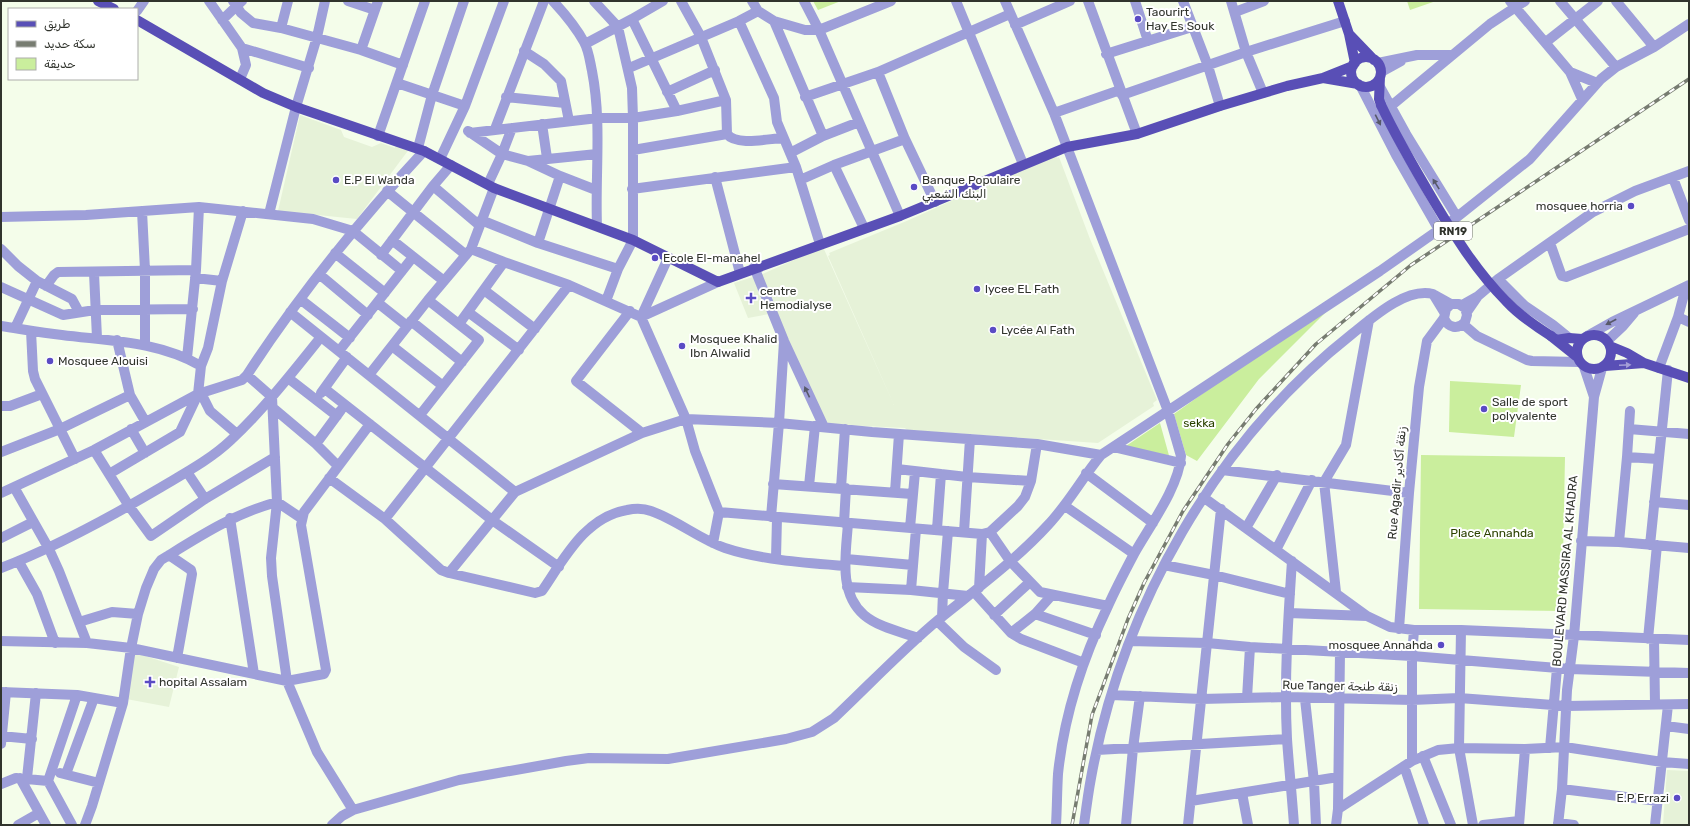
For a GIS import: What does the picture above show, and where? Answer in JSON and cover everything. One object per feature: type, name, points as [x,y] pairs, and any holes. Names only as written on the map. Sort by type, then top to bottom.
[{"type":"main road","points":[[1338,1],[1349,34],[1354,65],[1352,76],[1361,85]]},
{"type":"main road","points":[[102,2],[112,8]]},
{"type":"main road","points":[[138,21],[263,93],[296,107],[421,150],[491,186],[633,240],[718,282],[740,272],[900,216],[1067,147],[1137,134],[1263,93],[1323,78],[1354,65],[1364,58],[1379,72]]},
{"type":"main road","points":[[1349,34],[1379,72],[1383,103]]},
{"type":"main road","points":[[1323,78],[1361,85],[1374,84],[1379,72]]},
{"type":"main road","name":"RN19","points":[[1361,85],[1383,103],[1398,140],[1449,226],[1478,270],[1514,310],[1554,338],[1580,362]]},
{"type":"main road","points":[[1554,338],[1584,338],[1598,335],[1609,344],[1644,363],[1689,378]]},
{"type":"main road","points":[[1584,338],[1578,344],[1580,362],[1593,370],[1604,367],[1644,363]]},
{"type":"main road","points":[[1604,367],[1611,355],[1609,344]]},
{"type":"street","points":[[138,10],[144,1]]},
{"type":"street","points":[[209,1],[242,48],[246,65],[240,79]]},
{"type":"street","points":[[281,28],[288,1]]},
{"type":"street","points":[[269,214],[296,107],[317,38],[325,1]]},
{"type":"street","points":[[348,1],[376,6],[361,50]]},
{"type":"street","points":[[378,136],[404,65],[425,1]]},
{"type":"street","points":[[1,493],[94,450],[199,393],[242,380],[247,375],[290,312],[319,274],[421,150],[432,95],[464,1]]},
{"type":"street","points":[[440,159],[465,106],[504,1]]},
{"type":"street","points":[[495,129],[544,1]]},
{"type":"street","points":[[553,1],[575,26],[585,44],[595,89],[598,118],[596,190],[597,226]]},
{"type":"street","points":[[594,1],[618,27],[629,68],[632,88],[633,240],[618,269],[606,301]]},
{"type":"street","points":[[585,44],[632,20],[663,1]]},
{"type":"street","points":[[681,1],[701,37],[726,100],[727,134],[733,140],[738,141],[782,138]]},
{"type":"street","points":[[752,1],[758,11],[774,21],[805,30],[819,30],[890,1]]},
{"type":"street","points":[[804,1],[819,30],[900,216]]},
{"type":"street","points":[[956,1],[1023,164]]},
{"type":"street","points":[[1005,1],[1054,113],[1168,411],[1180,450],[1181,463],[1174,484],[1134,554],[1108,606],[1084,663],[1074,694],[1058,773],[1056,825]]},
{"type":"street","points":[[1015,25],[1070,1]]},
{"type":"street","points":[[1088,1],[1106,54],[1137,134]]},
{"type":"street","points":[[1135,1],[1148,41]]},
{"type":"street","points":[[1183,1],[1208,66],[1220,106]]},
{"type":"street","points":[[1231,1],[1246,52],[1263,93]]},
{"type":"street","points":[[1235,12],[1264,1]]},
{"type":"street","points":[[1383,103],[1452,55],[1513,4],[1525,1]]},
{"type":"street","points":[[1560,1],[1616,67]]},
{"type":"street","points":[[1546,42],[1598,1]]},
{"type":"street","points":[[1616,1],[1654,48]]},
{"type":"street","points":[[222,20],[237,3],[247,19],[253,23],[281,28],[361,50],[404,65]]},
{"type":"street","points":[[1513,4],[1570,72],[1582,99]]},
{"type":"street","points":[[629,68],[739,21],[758,11]]},
{"type":"street","points":[[806,97],[878,72],[1010,14]]},
{"type":"street","points":[[632,20],[677,111]]},
{"type":"street","points":[[739,21],[774,98],[776,122],[796,166],[820,244]]},
{"type":"street","points":[[774,21],[824,136]]},
{"type":"street","points":[[1054,113],[1208,66],[1246,52],[1345,21]]},
{"type":"street","points":[[332,825],[342,816],[353,810],[459,780],[588,758],[668,759],[786,739],[812,732],[834,718],[918,638],[1010,561],[1048,526],[1065,506],[1086,474],[1101,455],[1458,217],[1530,159],[1582,99],[1597,83],[1616,67],[1654,48],[1689,24]]},
{"type":"street","points":[[1106,54],[1192,27]]},
{"type":"street","points":[[242,48],[309,68]]},
{"type":"street","points":[[524,51],[544,64],[562,84],[569,121]]},
{"type":"street","points":[[1452,55],[1423,55],[1406,58],[1379,72],[1383,103],[1410,140],[1458,217]]},
{"type":"street","points":[[667,92],[715,70]]},
{"type":"street","points":[[878,72],[906,139],[935,202]]},
{"type":"street","points":[[1570,72],[1597,83]]},
{"type":"street","points":[[397,83],[465,106]]},
{"type":"street","points":[[1361,85],[1396,155],[1439,230]]},
{"type":"street","points":[[506,97],[565,102]]},
{"type":"street","points":[[470,133],[598,118],[633,118],[677,111],[726,100]]},
{"type":"street","points":[[790,153],[824,136],[859,122]]},
{"type":"street","points":[[542,124],[547,158]]},
{"type":"street","points":[[456,126],[470,133],[502,154],[528,161],[560,176],[596,190]]},
{"type":"street","points":[[369,375],[468,252],[480,222],[512,128]]},
{"type":"street","points":[[633,150],[727,134]]},
{"type":"street","points":[[800,180],[834,165],[906,139]]},
{"type":"street","points":[[528,161],[597,154]]},
{"type":"street","points":[[382,255],[433,186],[451,165]]},
{"type":"street","points":[[834,165],[864,228]]},
{"type":"street","points":[[632,189],[796,166]]},
{"type":"street","points":[[1446,311],[1465,309],[1498,279],[1580,220],[1609,203],[1689,171]]},
{"type":"street","points":[[538,243],[560,176]]},
{"type":"street","points":[[715,177],[740,272]]},
{"type":"street","points":[[1673,178],[1687,208],[1689,220]]},
{"type":"street","points":[[433,186],[480,222],[618,269]]},
{"type":"street","points":[[387,191],[414,213],[468,252],[504,262],[569,285],[641,317],[686,419],[695,451],[719,512],[714,543]]},
{"type":"street","points":[[187,358],[196,274],[199,207]]},
{"type":"street","points":[[1,217],[13,218],[199,207],[313,219],[353,231],[402,271]]},
{"type":"street","points":[[142,211],[145,270],[145,345]]},
{"type":"street","points":[[109,474],[178,434],[199,393],[201,366],[208,348],[222,281],[243,211]]},
{"type":"street","points":[[1550,243],[1561,274],[1562,276],[1566,277],[1689,229]]},
{"type":"street","points":[[392,240],[444,281]]},
{"type":"street","points":[[1,249],[18,266],[42,283],[72,299],[79,312]]},
{"type":"street","points":[[336,253],[385,293]]},
{"type":"street","points":[[317,400],[325,389],[350,338],[413,257]]},
{"type":"street","points":[[641,317],[668,258]]},
{"type":"street","points":[[458,324],[504,262]]},
{"type":"street","points":[[754,267],[820,426],[809,486]]},
{"type":"street","points":[[15,328],[28,299],[42,283],[58,272],[94,273],[145,270],[196,274],[222,281]]},
{"type":"street","points":[[94,273],[97,338]]},
{"type":"street","points":[[319,274],[368,315]]},
{"type":"street","points":[[1498,279],[1525,306],[1554,325],[1569,338]]},
{"type":"street","points":[[641,317],[718,282]]},
{"type":"street","points":[[384,519],[449,439],[569,285]]},
{"type":"street","points":[[1584,338],[1636,310],[1688,286]]},
{"type":"street","points":[[1655,704],[1656,672],[1651,639],[1654,502],[1660,432],[1663,369],[1688,286]]},
{"type":"street","points":[[1,287],[63,315],[95,310],[193,309]]},
{"type":"street","points":[[484,290],[535,329]]},
{"type":"street","points":[[1084,825],[1097,750],[1112,695],[1130,640],[1164,565],[1203,497],[1222,470],[1260,421],[1300,378],[1369,320],[1395,302],[1408,296],[1425,292],[1433,294],[1446,311],[1445,322],[1456,327],[1463,324],[1467,319],[1465,309]]},
{"type":"street","points":[[300,299],[350,338]]},
{"type":"street","points":[[420,415],[479,340],[428,300]]},
{"type":"street","points":[[378,303],[462,362]]},
{"type":"street","points":[[1609,344],[1636,310]]},
{"type":"street","points":[[630,311],[576,381],[642,434]]},
{"type":"street","points":[[1428,341],[1446,311]]},
{"type":"street","points":[[290,312],[515,492]]},
{"type":"street","points":[[468,312],[519,350]]},
{"type":"street","points":[[1678,317],[1689,322]]},
{"type":"street","points":[[1336,592],[1324,482],[1346,445],[1369,320]]},
{"type":"street","points":[[1463,324],[1477,336],[1527,360],[1580,362],[1594,397]]},
{"type":"street","points":[[1,326],[31,331],[117,340],[145,345],[187,358],[201,366]]},
{"type":"street","points":[[1428,341],[1451,326]]},
{"type":"street","points":[[31,331],[33,372],[42,394],[76,459]]},
{"type":"street","points":[[1,568],[49,549],[129,506],[187,472],[224,446],[272,402],[288,378],[321,337]]},
{"type":"street","points":[[117,340],[130,396],[145,421]]},
{"type":"street","points":[[776,558],[773,484],[779,423],[784,341]]},
{"type":"street","name":"Rue Agadir زنقة أكادير","points":[[1399,629],[1409,493],[1419,387],[1428,341]]},
{"type":"street","points":[[392,346],[443,386]]},
{"type":"street","points":[[1594,397],[1604,367]]},
{"type":"street","points":[[247,375],[272,402],[338,466]]},
{"type":"street","points":[[288,378],[338,416]]},
{"type":"street","points":[[325,389],[492,520],[559,567]]},
{"type":"street","points":[[199,393],[210,411],[237,434]]},
{"type":"street","points":[[1,406],[10,406],[42,394]]},
{"type":"street","points":[[1,452],[60,428],[130,396]]},
{"type":"street","name":"BOULEVARD MASSIRA AL KHADRA","points":[[1558,824],[1565,747],[1566,706],[1574,636],[1594,397]]},
{"type":"street","points":[[272,402],[277,502],[271,570],[286,681],[317,752],[353,810]]},
{"type":"street","points":[[316,444],[338,416],[345,404]]},
{"type":"street","points":[[1619,542],[1628,457],[1630,411]]},
{"type":"street","points":[[449,573],[515,492],[642,434],[686,419],[779,423],[970,440],[1037,444],[1101,455]]},
{"type":"street","points":[[1,641],[87,643],[131,648],[286,681],[324,674],[326,670],[301,518],[370,424]]},
{"type":"street","points":[[131,429],[145,453]]},
{"type":"street","points":[[845,429],[844,488],[846,523],[845,563],[847,587],[854,602],[864,615],[880,624],[918,638]]},
{"type":"street","points":[[1629,429],[1689,434]]},
{"type":"street","points":[[894,492],[899,434]]},
{"type":"street","points":[[964,532],[970,440]]},
{"type":"street","points":[[974,592],[986,533],[1025,497],[1031,481],[1037,444]]},
{"type":"street","points":[[1113,448],[1181,463]]},
{"type":"street","points":[[94,450],[129,506],[152,536],[205,500],[275,457]]},
{"type":"street","points":[[1628,457],[1658,459]]},
{"type":"street","points":[[897,469],[967,478],[1031,481]]},
{"type":"street","points":[[1222,470],[1277,475],[1409,493]]},
{"type":"street","points":[[187,472],[205,500]]},
{"type":"street","points":[[911,590],[913,565],[912,494],[914,472]]},
{"type":"street","points":[[937,529],[941,474]]},
{"type":"street","points":[[1086,474],[1152,523]]},
{"type":"street","points":[[1246,528],[1277,475]]},
{"type":"street","points":[[329,478],[384,519],[434,565],[449,573],[539,593],[542,591],[577,541],[594,524],[617,512],[637,508],[652,511],[714,543],[732,550],[776,558],[845,563],[913,565]]},
{"type":"street","points":[[1276,550],[1312,480]]},
{"type":"street","points":[[773,484],[912,494]]},
{"type":"street","points":[[14,487],[49,549],[87,643]]},
{"type":"street","points":[[1203,497],[1336,592],[1367,616],[1385,625],[1399,629],[1414,630],[1461,630],[1689,640]]},
{"type":"street","points":[[85,825],[123,703],[131,648],[138,614],[154,569],[161,560],[230,518],[255,508],[277,502],[301,518]]},
{"type":"street","points":[[1654,502],[1689,505]]},
{"type":"street","points":[[1065,506],[1134,554]]},
{"type":"street","points":[[1188,825],[1221,509]]},
{"type":"street","points":[[719,512],[986,533],[1010,561],[1040,592],[1108,606]]},
{"type":"street","points":[[230,518],[254,674]]},
{"type":"street","points":[[1,538],[33,522]]},
{"type":"street","points":[[948,531],[940,619],[964,647],[996,670]]},
{"type":"street","points":[[1581,541],[1619,542],[1689,548]]},
{"type":"street","points":[[169,555],[191,570],[192,574],[177,658]]},
{"type":"street","points":[[19,562],[37,594],[55,643]]},
{"type":"street","points":[[1292,562],[1286,649],[1287,739],[1294,825]]},
{"type":"street","points":[[1164,565],[1214,575],[1290,594]]},
{"type":"street","points":[[994,615],[1030,582]]},
{"type":"street","points":[[847,587],[942,593],[974,592]]},
{"type":"street","points":[[974,592],[1011,633],[1026,642],[1084,663]]},
{"type":"street","points":[[1011,633],[1035,614],[1052,595]]},
{"type":"street","points":[[79,622],[112,612],[138,614]]},
{"type":"street","points":[[1289,613],[1367,616]]},
{"type":"street","points":[[1035,614],[1096,635]]},
{"type":"street","points":[[1414,630],[1408,764],[1424,825]]},
{"type":"street","points":[[1461,630],[1459,748],[1473,825]]},
{"type":"street","points":[[1130,640],[1207,643],[1250,647],[1412,656],[1570,669],[1689,673]]},
{"type":"street","points":[[1247,698],[1250,647]]},
{"type":"street","points":[[1336,825],[1338,809],[1340,652]]},
{"type":"street","points":[[1550,748],[1557,668]]},
{"type":"street","points":[[1,744],[3,692],[77,695],[123,703]]},
{"type":"street","points":[[36,693],[32,739],[24,778],[39,813],[46,825]]},
{"type":"street","points":[[72,825],[48,782],[77,695]]},
{"type":"street","name":"Rue Tanger زنقة طنجة","points":[[1112,695],[1201,699],[1287,697],[1305,699],[1412,700],[1459,698],[1566,706],[1689,704]]},
{"type":"street","points":[[1126,825],[1133,748],[1140,696]]},
{"type":"street","points":[[66,774],[94,698]]},
{"type":"street","points":[[1305,699],[1314,782],[1316,825]]},
{"type":"street","points":[[1655,825],[1668,705]]},
{"type":"street","points":[[1666,726],[1689,729]]},
{"type":"street","points":[[1,736],[32,739]]},
{"type":"street","points":[[1097,750],[1287,739]]},
{"type":"street","points":[[1338,809],[1408,764],[1438,750],[1459,748],[1565,747],[1662,762],[1689,764]]},
{"type":"street","points":[[1483,825],[1519,823],[1526,748]]},
{"type":"street","points":[[1423,756],[1451,825]]},
{"type":"street","points":[[52,771],[99,783]]},
{"type":"street","points":[[1191,801],[1291,786],[1338,777]]},
{"type":"street","points":[[1,784],[12,778],[24,778],[48,782]]},
{"type":"street","points":[[1562,789],[1658,801]]},
{"type":"street","points":[[1242,793],[1248,825]]},
{"type":"street","points":[[18,825],[39,813]]},
{"type":"street","points":[[1558,824],[1574,825]]},
{"type":"shaded area","name":"E.P El Wahda","points":[[300,115],[341,130],[344,137],[372,147],[381,143],[395,148],[396,145],[410,148],[357,219],[278,211]]},
{"type":"shaded area","name":"Lycée Al Fath","points":[[1055,154],[1057,158],[1059,157],[1090,239],[1157,400],[1153,403],[1154,406],[1098,443],[907,430],[905,428],[825,424],[758,276],[823,247],[894,405],[828,256],[830,255],[829,253],[909,220]]},
{"type":"shaded area","name":"centre Hemodialyse","points":[[753,277],[769,314],[748,318],[734,283]]},
{"type":"shaded area","name":"hopital Assalam","points":[[133,652],[179,667],[169,707],[121,698]]},
{"type":"shaded area","name":"E.P Errazi","points":[[1667,770],[1689,771],[1689,825],[1663,825]]},
{"type":"green space","points":[[813,1],[841,1],[818,10]]},
{"type":"green space","points":[[1407,1],[1436,1],[1410,10]]},
{"type":"green space","name":"sekka","points":[[1327,305],[1330,308],[1259,379],[1197,461],[1186,455],[1174,414]]},
{"type":"green space","name":"Salle de sport polyvalente","points":[[1450,381],[1521,385],[1514,437],[1449,432]]},
{"type":"green space","points":[[1160,423],[1170,459],[1126,446]]},
{"type":"green space","name":"Place Annahda","points":[[1421,455],[1565,457],[1562,611],[1419,609]]},
{"type":"railway","points":[[1072,825],[1092,715],[1128,619],[1144,583],[1183,511],[1228,444],[1256,409],[1316,344],[1411,265],[1689,79]]},
{"type":"place","name":"Taourirt Hay Es Souk","points":[[1138,19]]},
{"type":"place","name":"E.P El Wahda","points":[[336,180]]},
{"type":"place","name":"Banque Populaire البنك الشعبي","points":[[914,187]]},
{"type":"place","name":"mosquee horria","points":[[1631,206]]},
{"type":"place","name":"Ecole El-manahel","points":[[655,258]]},
{"type":"place","name":"lycee EL Fath","points":[[977,289]]},
{"type":"place","name":"centre Hemodialyse","points":[[751,298]]},
{"type":"place","name":"Lycée Al Fath","points":[[993,330]]},
{"type":"place","name":"Mosquee Khalid Ibn Alwalid","points":[[682,346]]},
{"type":"place","name":"Mosquee Alouisi","points":[[50,361]]},
{"type":"place","name":"Salle de sport polyvalente","points":[[1484,409]]},
{"type":"place","name":"mosquee Annahda","points":[[1441,645]]},
{"type":"place","name":"hopital Assalam","points":[[150,682]]},
{"type":"place","name":"E.P Errazi","points":[[1677,798]]}]
